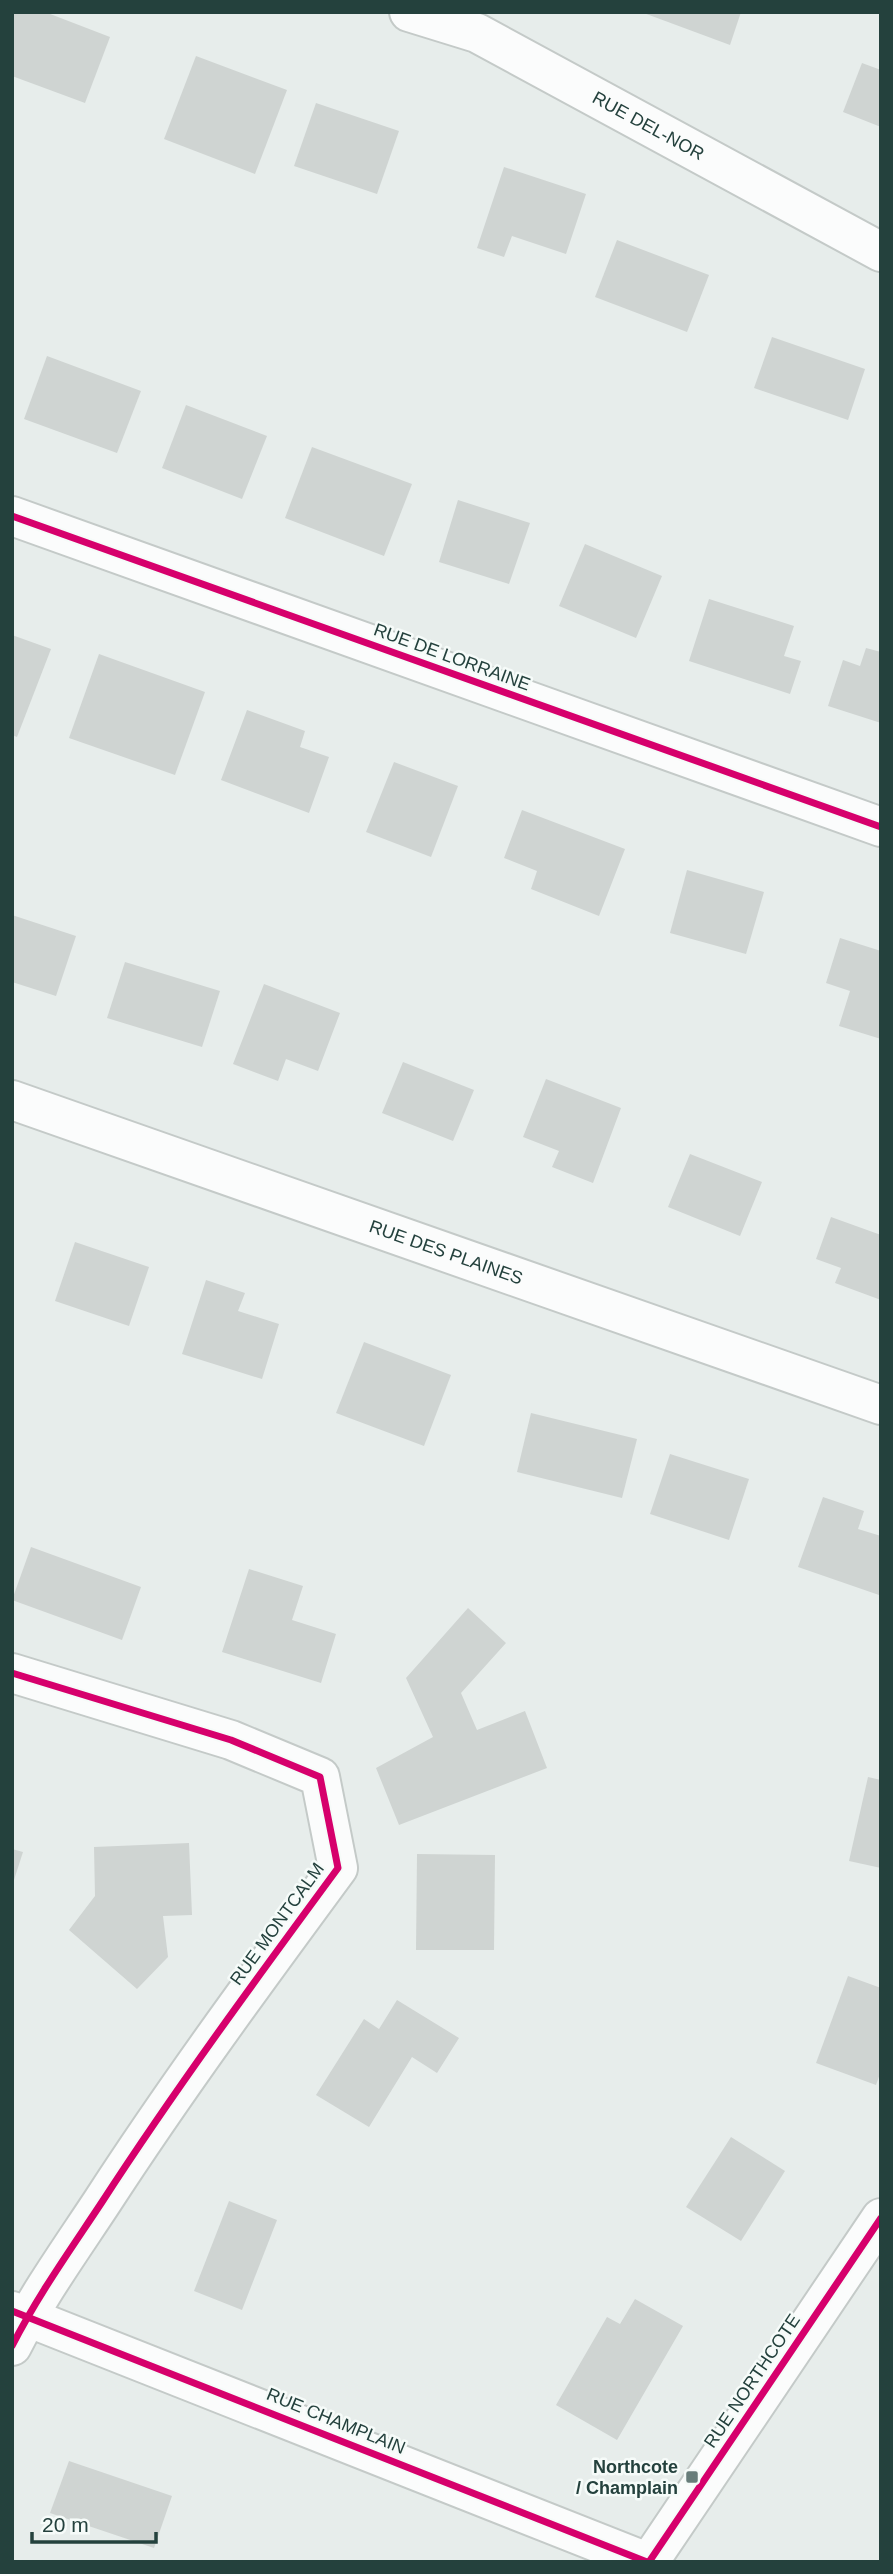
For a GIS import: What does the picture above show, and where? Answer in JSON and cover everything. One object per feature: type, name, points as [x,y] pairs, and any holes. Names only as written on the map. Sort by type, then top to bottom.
[{"type":"street","name":"RUE DEL-NOR","points":[[409,12],[481,23],[881,252]]},
{"type":"street","name":"RUE DE LORRAINE","points":[[12,516],[881,827]]},
{"type":"street","name":"RUE DES PLAINES","points":[[12,1100],[881,1405]]},
{"type":"street","name":"RUE MONTCALM","points":[[12,1673],[232,1740],[320,1777],[338,1868],[127,2163],[17,2324]]},
{"type":"street","name":"RUE NORTHCOTE","points":[[648,2562],[881,2218]]},
{"type":"street","name":"RUE CHAMPLAIN","points":[[17,2324],[648,2562]]},
{"type":"building","points":[[12,12],[45,12],[110,37],[85,103],[12,76]]},
{"type":"building","points":[[641,12],[741,12],[730,45]]},
{"type":"building","points":[[196,56],[287,90],[255,174],[164,139]]},
{"type":"building","points":[[862,63],[881,70],[881,127],[843,112]]},
{"type":"building","points":[[316,103],[399,131],[377,194],[294,166]]},
{"type":"building","points":[[504,167],[586,194],[566,254],[512,236],[504,257],[477,248]]},
{"type":"building","points":[[617,240],[709,275],[687,332],[595,297]]},
{"type":"building","points":[[772,337],[865,369],[848,420],[754,388]]},
{"type":"building","points":[[47,356],[141,391],[117,453],[24,419]]},
{"type":"building","points":[[186,405],[267,436],[242,499],[162,468]]},
{"type":"building","points":[[312,447],[412,484],[384,556],[285,518]]},
{"type":"building","points":[[458,500],[530,523],[509,584],[439,562]]},
{"type":"building","points":[[585,544],[662,576],[636,638],[559,606]]},
{"type":"building","points":[[709,599],[794,626],[784,656],[801,661],[790,694],[689,661]]},
{"type":"building","points":[[12,635],[51,649],[17,737],[12,735]]},
{"type":"building","points":[[866,648],[881,652],[881,723],[828,706],[843,660],[860,666]]},
{"type":"building","points":[[99,654],[205,692],[175,775],[69,738]]},
{"type":"building","points":[[247,710],[305,731],[300,747],[329,757],[309,813],[221,780]]},
{"type":"building","points":[[394,762],[458,786],[431,857],[366,832]]},
{"type":"building","points":[[522,810],[625,849],[599,916],[531,889],[537,871],[504,858]]},
{"type":"building","points":[[687,870],[764,892],[746,954],[670,933]]},
{"type":"building","points":[[12,915],[76,936],[56,996],[12,982]]},
{"type":"building","points":[[840,938],[881,951],[881,1039],[839,1026],[850,991],[826,983]]},
{"type":"building","points":[[125,962],[220,991],[202,1047],[107,1018]]},
{"type":"building","points":[[264,984],[340,1013],[318,1071],[286,1059],[278,1081],[233,1064]]},
{"type":"building","points":[[403,1062],[474,1090],[453,1141],[382,1113]]},
{"type":"building","points":[[546,1079],[621,1108],[593,1183],[552,1167],[559,1151],[523,1137]]},
{"type":"building","points":[[690,1154],[762,1182],[740,1236],[668,1207]]},
{"type":"building","points":[[831,1217],[881,1235],[881,1300],[835,1283],[841,1268],[816,1259]]},
{"type":"building","points":[[75,1242],[149,1267],[129,1326],[55,1301]]},
{"type":"building","points":[[206,1280],[245,1293],[238,1311],[279,1324],[262,1379],[182,1354]]},
{"type":"building","points":[[364,1342],[451,1375],[424,1446],[336,1413]]},
{"type":"building","points":[[531,1413],[637,1439],[622,1498],[517,1472]]},
{"type":"building","points":[[670,1454],[749,1479],[729,1540],[650,1514]]},
{"type":"building","points":[[823,1497],[864,1511],[858,1529],[881,1536],[879,1595],[798,1567]]},
{"type":"building","points":[[31,1547],[141,1587],[122,1640],[12,1600]]},
{"type":"building","points":[[249,1569],[303,1586],[292,1620],[336,1634],[321,1683],[222,1652]]},
{"type":"building","points":[[468,1608],[506,1643],[461,1693],[477,1730],[525,1711],[547,1768],[399,1825],[376,1768],[433,1737],[406,1678]]},
{"type":"building","points":[[868,1777],[881,1780],[881,1868],[849,1861]]},
{"type":"building","points":[[189,1843],[192,1915],[163,1916],[168,1957],[137,1989],[69,1930],[95,1896],[94,1847]]},
{"type":"building","points":[[12,1849],[23,1852],[13,1883],[12,1883]]},
{"type":"building","points":[[417,1854],[495,1855],[494,1950],[416,1950]]},
{"type":"building","points":[[848,1976],[881,1988],[881,2071],[876,2085],[816,2063]]},
{"type":"building","points":[[397,2000],[459,2038],[437,2073],[412,2057],[369,2127],[316,2095],[364,2019],[379,2029]]},
{"type":"building","points":[[731,2137],[785,2171],[741,2241],[686,2207]]},
{"type":"building","points":[[229,2201],[277,2220],[242,2310],[194,2291]]},
{"type":"building","points":[[635,2299],[683,2326],[617,2440],[556,2405],[607,2317],[620,2324]]},
{"type":"building","points":[[69,2461],[172,2496],[154,2548],[50,2513]]},
{"type":"cycle path","points":[[12,516],[881,827]]},
{"type":"cycle path","points":[[12,1673],[231,1740],[320,1777],[338,1868],[159,2117],[55,2272],[12,2346]]},
{"type":"cycle path","points":[[649,2562],[881,2218]]},
{"type":"cycle path","points":[[12,2311],[647,2562]]},
{"type":"place","name":"Northcote / Champlain","points":[[692,2477]]}]
